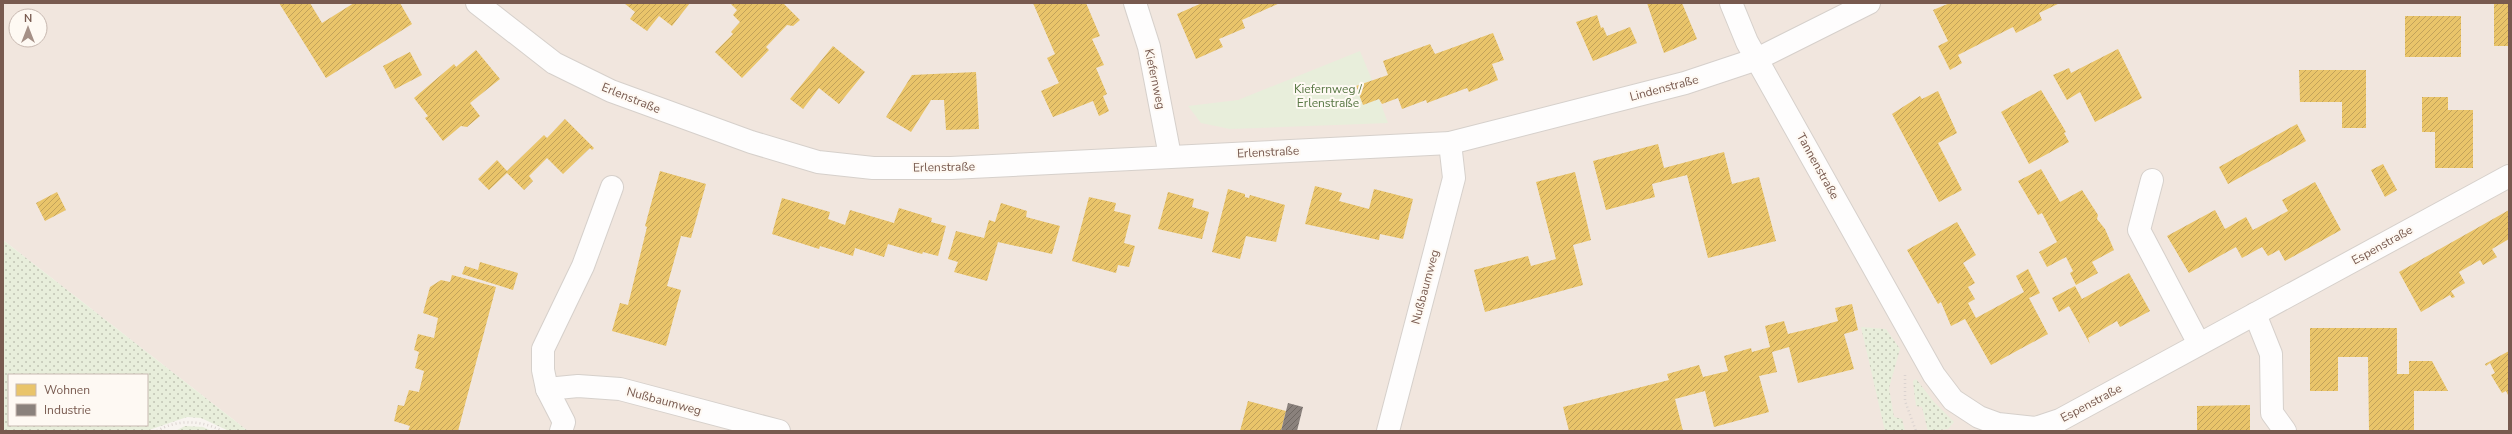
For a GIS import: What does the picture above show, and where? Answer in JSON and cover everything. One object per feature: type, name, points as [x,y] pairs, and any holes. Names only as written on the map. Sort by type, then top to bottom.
[{"type":"street","name":"Erlenstraße","points":[[477,3],[554,63],[611,91],[744,139],[818,162],[873,168],[951,168],[1450,143]]},
{"type":"street","name":"Kiefernweg","points":[[1135,3],[1149,46],[1170,156]]},
{"type":"street","name":"Tannenstraße","points":[[1731,3],[1747,42],[1908,327]]},
{"type":"street","name":"Lindenstraße","points":[[1450,143],[1685,83],[1757,59],[1868,3]]},
{"type":"street","name":"Nußbaumweg","points":[[1388,431],[1454,178],[1450,143]]},
{"type":"street","name":"Espenstraße","points":[[1908,327],[1934,374],[1953,400],[1994,429],[2036,428],[2060,420],[2509,176]]},
{"type":"street","points":[[2152,180],[2139,230],[2199,344]]},
{"type":"street","points":[[561,431],[564,422],[546,389],[543,370],[544,349],[583,266],[612,187]]},
{"type":"street","points":[[2255,314],[2271,354],[2272,413],[2285,431]]},
{"type":"street","name":"Nußbaumweg","points":[[546,389],[578,386],[620,389],[778,431]]},
{"type":"path","points":[[1916,431],[1905,400],[1903,379],[1912,358],[1921,351]]},
{"type":"path","points":[[157,431],[175,424],[187,423],[207,425],[222,431]]},
{"type":"shaded area","points":[[3,3],[2509,3],[2509,431],[248,431],[3,240]]},
{"type":"green space","name":"Kiefernweg / Erlenstraße","points":[[1360,51],[1372,80],[1356,86],[1363,105],[1379,99],[1388,123],[1230,129],[1201,123],[1188,106],[1238,100]]},
{"type":"green space","points":[[3,240],[248,431],[229,431],[201,418],[187,417],[146,431],[3,431]]},
{"type":"green space","points":[[1861,327],[1886,329],[1900,349],[1889,388],[1894,417],[1902,419],[1905,431],[1885,431]]},
{"type":"green space","points":[[1916,379],[1934,402],[1954,422],[1948,429],[1928,431],[1922,407],[1916,406],[1913,381]]},
{"type":"green space","points":[[185,426],[203,427],[212,431],[175,431]]},
{"type":"building: Wohnen","points":[[279,3],[310,3],[322,23],[354,3],[400,3],[412,24],[326,78]]},
{"type":"building: Wohnen","points":[[624,3],[690,3],[672,26],[659,16],[647,31],[630,19],[635,12]]},
{"type":"building: Wohnen","points":[[730,3],[783,3],[800,20],[793,26],[787,25],[766,47],[769,50],[742,78],[715,52],[733,34],[731,32],[740,22],[733,15],[737,10]]},
{"type":"building: Wohnen","points":[[1033,3],[1086,3],[1100,36],[1092,39],[1104,65],[1096,68],[1107,94],[1103,96],[1109,111],[1099,116],[1093,101],[1053,117],[1041,91],[1059,83],[1047,58],[1055,54]]},
{"type":"building: Wohnen","points":[[1202,3],[1280,3],[1242,20],[1245,28],[1219,39],[1223,47],[1196,59],[1177,14]]},
{"type":"building: Wohnen","points":[[1647,3],[1682,3],[1697,39],[1664,53]]},
{"type":"building: Wohnen","points":[[1950,3],[2060,3],[2039,13],[2042,20],[2016,33],[2013,27],[1958,55],[1962,63],[1950,70],[1938,46],[1948,41],[1933,10]]},
{"type":"building: Wohnen","points":[[2494,3],[2509,3],[2509,46],[2494,46]]},
{"type":"building: Wohnen","points":[[1597,15],[1601,28],[1603,27],[1607,36],[1630,27],[1637,43],[1593,61],[1576,22]]},
{"type":"building: Wohnen","points":[[2405,16],[2461,16],[2461,57],[2405,57]]},
{"type":"building: Wohnen","points":[[1493,33],[1504,60],[1492,64],[1498,80],[1469,92],[1467,88],[1427,103],[1426,100],[1402,109],[1398,98],[1382,104],[1379,99],[1363,105],[1356,86],[1388,75],[1383,61],[1430,44],[1435,54]]},
{"type":"building: Wohnen","points":[[833,46],[865,72],[839,104],[819,88],[803,109],[790,99]]},
{"type":"building: Wohnen","points":[[2118,49],[2142,98],[2095,122],[2080,92],[2067,100],[2053,75],[2069,68],[2071,73]]},
{"type":"building: Wohnen","points":[[476,50],[500,79],[470,103],[480,116],[467,127],[461,126],[443,141],[425,118],[428,116],[414,98],[454,64],[456,67]]},
{"type":"building: Wohnen","points":[[410,52],[422,75],[395,89],[383,66]]},
{"type":"building: Wohnen","points":[[2299,70],[2366,70],[2366,128],[2342,128],[2342,102],[2300,102]]},
{"type":"building: Wohnen","points":[[976,72],[979,129],[946,130],[944,100],[931,100],[911,132],[886,117],[912,75]]},
{"type":"building: Wohnen","points":[[2041,90],[2066,132],[2064,133],[2069,142],[2029,164],[2001,112]]},
{"type":"building: Wohnen","points":[[1938,91],[1957,133],[1938,143],[1962,190],[1939,202],[1892,114],[1920,96],[1922,99]]},
{"type":"building: Wohnen","points":[[2422,97],[2448,97],[2448,110],[2473,110],[2473,168],[2435,168],[2435,132],[2422,132]]},
{"type":"building: Wohnen","points":[[565,119],[594,148],[592,150],[590,148],[563,174],[547,158],[529,176],[533,181],[524,190],[507,173],[489,190],[478,179],[497,160],[507,171],[544,135],[547,138]]},
{"type":"building: Wohnen","points":[[2297,124],[2306,141],[2228,184],[2219,167]]},
{"type":"building: Wohnen","points":[[1658,144],[1664,168],[1724,152],[1732,184],[1759,177],[1776,241],[1708,258],[1687,175],[1652,184],[1655,197],[1606,210],[1593,161]]},
{"type":"building: Wohnen","points":[[2383,164],[2397,190],[2385,197],[2371,170]]},
{"type":"building: Wohnen","points":[[2041,169],[2060,202],[2082,190],[2098,215],[2097,219],[2105,229],[2114,250],[2092,262],[2098,273],[2076,285],[2070,273],[2073,271],[2066,257],[2047,267],[2039,252],[2057,242],[2042,213],[2038,215],[2018,181]]},
{"type":"building: Wohnen","points":[[660,171],[706,184],[691,238],[681,236],[667,286],[681,290],[666,346],[612,331],[620,303],[628,305],[647,227],[645,226]]},
{"type":"building: Wohnen","points":[[1575,172],[1591,240],[1573,245],[1583,285],[1485,312],[1474,270],[1528,256],[1531,266],[1556,259],[1536,182]]},
{"type":"building: Wohnen","points":[[2315,182],[2341,230],[2285,261],[2279,250],[2268,256],[2262,247],[2242,258],[2236,247],[2189,273],[2167,236],[2215,210],[2225,229],[2246,217],[2253,230],[2288,211],[2282,200]]},
{"type":"building: Wohnen","points":[[1315,186],[1342,193],[1339,201],[1369,209],[1374,189],[1413,199],[1403,239],[1380,234],[1379,240],[1305,224]]},
{"type":"building: Wohnen","points":[[1228,189],[1245,194],[1245,197],[1249,198],[1250,195],[1285,205],[1276,242],[1246,236],[1240,259],[1212,252]]},
{"type":"building: Wohnen","points":[[57,192],[66,210],[45,221],[36,203]]},
{"type":"building: Wohnen","points":[[1168,192],[1194,199],[1192,207],[1209,212],[1202,239],[1158,229]]},
{"type":"building: Wohnen","points":[[1089,197],[1116,203],[1114,211],[1131,215],[1124,243],[1135,246],[1129,267],[1118,265],[1116,273],[1072,261]]},
{"type":"building: Wohnen","points":[[782,198],[830,212],[828,219],[845,225],[850,210],[894,223],[899,208],[932,218],[931,222],[946,226],[938,256],[923,252],[922,254],[888,244],[884,257],[855,248],[853,256],[820,246],[819,249],[772,234]]},
{"type":"building: Wohnen","points":[[1001,203],[1027,211],[1026,217],[1060,226],[1052,254],[998,242],[987,281],[954,272],[958,262],[948,259],[956,231],[984,238],[989,220],[995,222]]},
{"type":"building: Wohnen","points":[[2509,210],[2509,239],[2492,249],[2497,257],[2483,265],[2480,260],[2459,272],[2465,283],[2451,291],[2455,297],[2452,298],[2450,295],[2421,312],[2399,272]]},
{"type":"building: Wohnen","points":[[1957,222],[1976,255],[1963,263],[1975,283],[1968,287],[1975,299],[1968,303],[1976,318],[2024,292],[2016,276],[2028,269],[2040,293],[2029,298],[2048,334],[1991,365],[1965,319],[1951,326],[1941,302],[1938,304],[1907,250]]},
{"type":"building: Wohnen","points":[[480,262],[518,273],[513,290],[462,274],[465,266],[478,270]]},
{"type":"building: Wohnen","points":[[2129,273],[2150,311],[2120,327],[2117,321],[2088,338],[2090,344],[2069,306],[2059,312],[2052,298],[2075,286],[2082,299]]},
{"type":"building: Wohnen","points":[[452,275],[496,287],[458,431],[408,431],[410,426],[394,421],[398,405],[404,406],[409,390],[419,392],[424,371],[415,368],[419,352],[414,350],[418,334],[434,338],[438,318],[423,313],[430,287],[441,280],[450,282]]},
{"type":"building: Wohnen","points":[[1852,304],[1858,330],[1844,334],[1854,369],[1798,383],[1789,347],[1772,352],[1777,372],[1759,376],[1769,412],[1714,427],[1705,391],[1675,399],[1683,431],[1569,431],[1563,407],[1669,380],[1667,374],[1699,365],[1703,377],[1728,371],[1724,356],[1751,348],[1752,352],[1770,347],[1765,326],[1784,321],[1788,334],[1813,328],[1838,321],[1835,308]]},
{"type":"building: Wohnen","points":[[2310,328],[2397,328],[2397,374],[2409,374],[2409,361],[2432,361],[2448,391],[2414,391],[2414,431],[2369,431],[2368,357],[2338,357],[2338,391],[2310,391]]},
{"type":"building: Wohnen","points":[[2509,351],[2509,397],[2506,391],[2502,393],[2491,375],[2495,373],[2490,363],[2486,366],[2485,364]]},
{"type":"building: Wohnen","points":[[1248,401],[1286,411],[1281,431],[1240,431]]},
{"type":"building: Wohnen","points":[[2250,405],[2250,431],[2197,431],[2197,406]]},
{"type":"building: Industrie","points":[[1288,403],[1303,407],[1297,431],[1281,431]]}]
